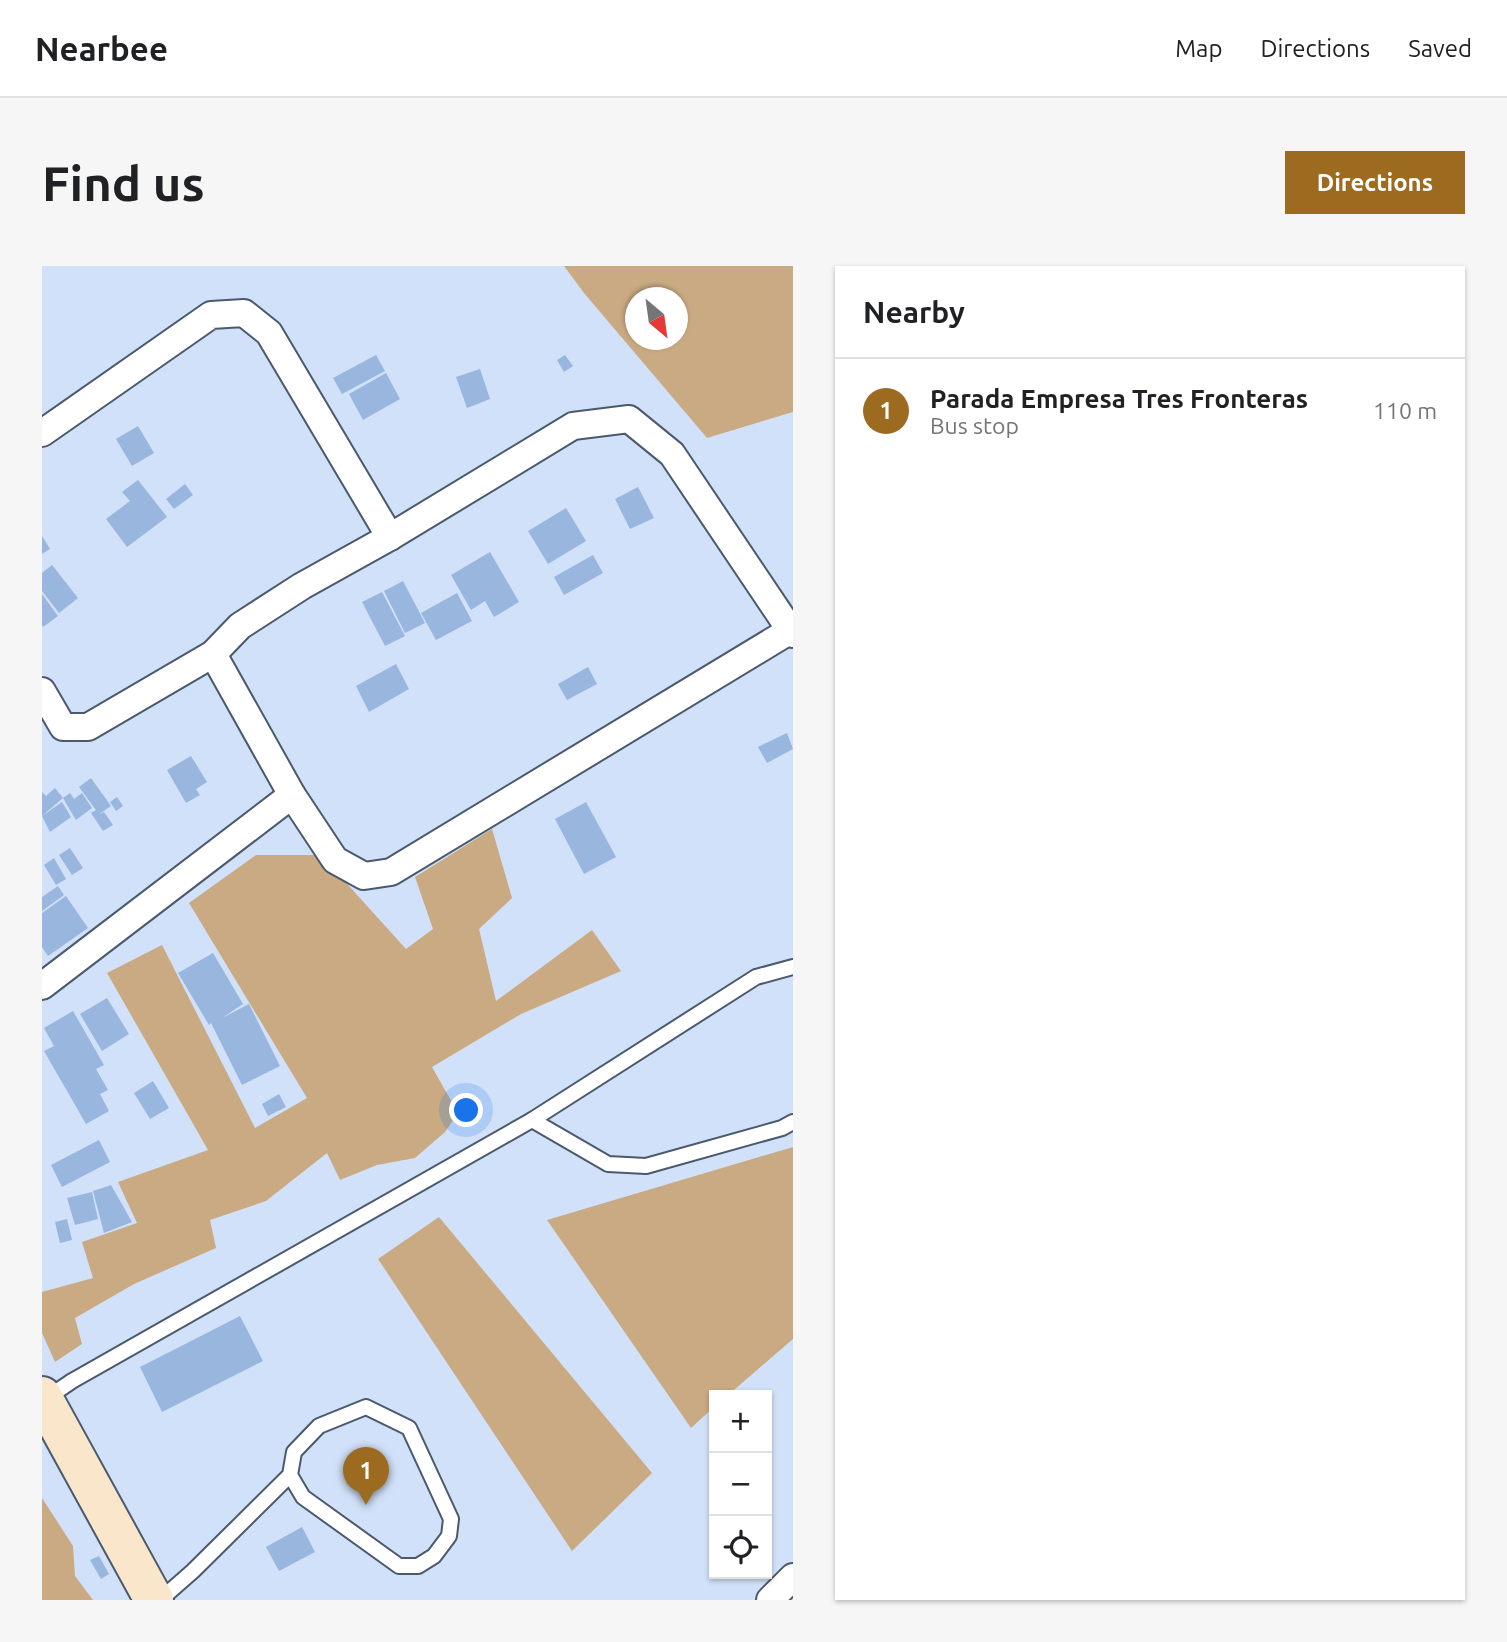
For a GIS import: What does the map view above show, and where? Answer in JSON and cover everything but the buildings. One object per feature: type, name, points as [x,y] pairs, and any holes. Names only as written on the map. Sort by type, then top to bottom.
[{"type":"main road","points":[[43,1398],[154,1600]]},
{"type":"street","points":[[42,433],[211,316],[244,313],[269,333],[390,537]]},
{"type":"street","points":[[42,691],[52,728],[88,727],[213,654],[240,626],[302,586],[390,537],[573,426],[629,419],[672,454],[792,632],[391,872],[364,876],[335,860],[292,795],[213,654]]},
{"type":"street","points":[[42,986],[292,795]]},
{"type":"street","points":[[770,1600],[793,1577]]},
{"type":"lane","points":[[43,1398],[532,1119],[756,977],[793,967]]},
{"type":"lane","points":[[532,1119],[608,1164],[646,1166],[782,1128],[793,1122]]},
{"type":"lane","points":[[160,1600],[290,1475],[294,1452],[319,1426],[366,1407],[409,1428],[451,1519],[449,1536],[434,1556],[418,1566],[399,1566],[303,1497],[290,1475]]},
{"type":"shaded area","points":[[564,266],[793,266],[793,412],[707,438],[632,350],[688,350],[688,287],[625,287],[625,341]]},
{"type":"shaded area","points":[[492,829],[512,898],[479,929],[496,1001],[592,930],[621,971],[521,1014],[432,1067],[458,1113],[445,1132],[415,1158],[377,1165],[340,1180],[327,1153],[266,1201],[210,1220],[216,1248],[134,1284],[75,1318],[82,1344],[55,1362],[42,1333],[42,1292],[93,1278],[82,1242],[137,1223],[118,1182],[208,1150],[107,973],[162,945],[255,1128],[307,1098],[189,903],[256,855],[321,855],[406,949],[433,929],[415,877]]},
{"type":"shaded area","points":[[793,1147],[793,1339],[734,1390],[709,1390],[709,1412],[691,1428],[547,1220]]},
{"type":"shaded area","points":[[439,1217],[652,1473],[572,1551],[378,1259]]},
{"type":"shaded area","points":[[42,1498],[73,1546],[75,1576],[93,1600],[42,1600]]},
{"type":"place","name":"Parada Empresa Tres Fronteras","points":[[366,1505]]}]
